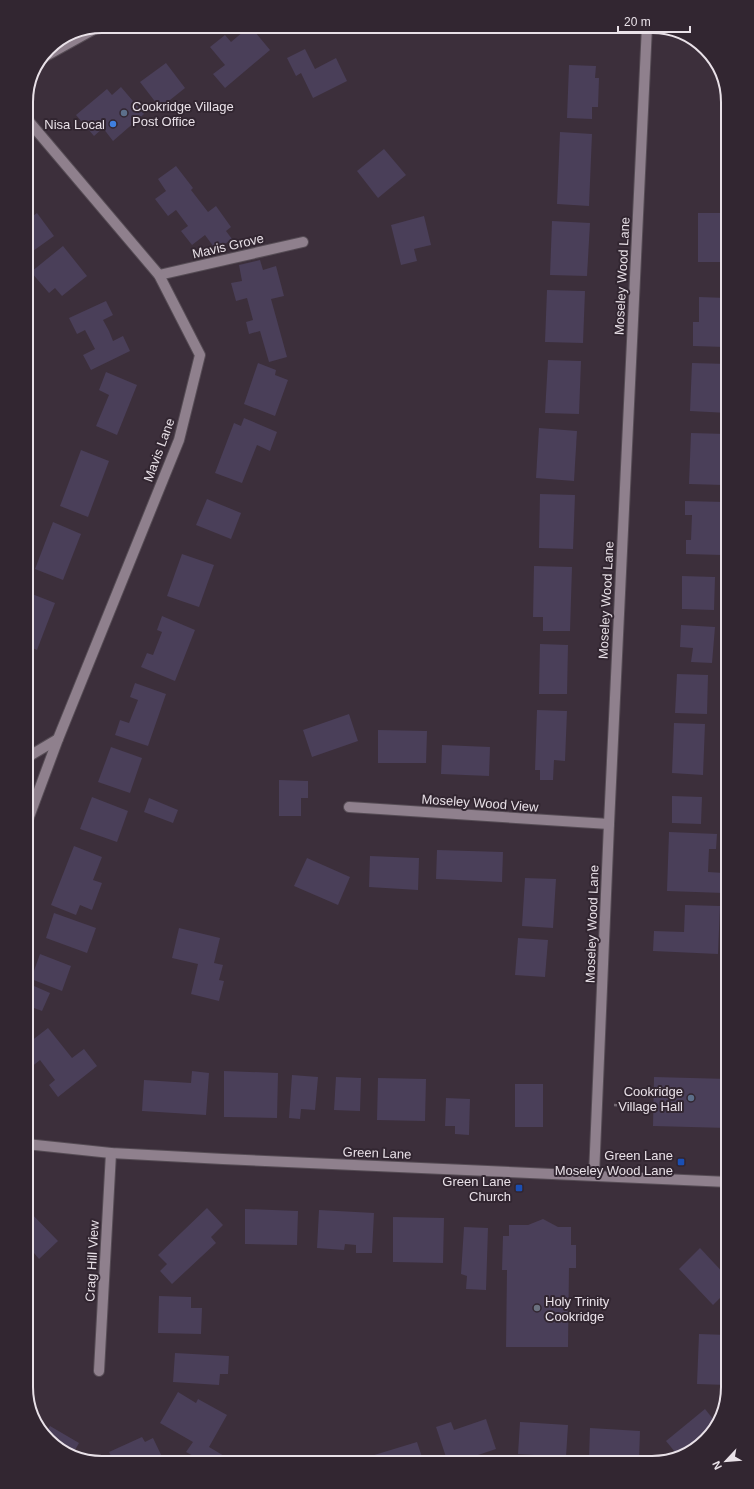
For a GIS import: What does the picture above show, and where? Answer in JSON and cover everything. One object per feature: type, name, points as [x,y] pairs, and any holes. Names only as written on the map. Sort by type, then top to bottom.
[{"type":"street","name":"Moseley Wood Lane","points":[[594,1175],[647,33]]},
{"type":"street","points":[[55,51],[80,37]]},
{"type":"street","name":"Mavis Lane","points":[[33,126],[159,275],[200,355],[179,440],[58,739],[33,805]]},
{"type":"street","name":"Mavis Grove","points":[[159,275],[303,242]]},
{"type":"street","points":[[33,754],[58,739]]},
{"type":"street","name":"Moseley Wood View","points":[[349,807],[609,824]]},
{"type":"street","name":"Green Lane","points":[[33,1145],[111,1153],[721,1182]]},
{"type":"street","name":"Crag Hill View","points":[[99,1371],[111,1153]]},
{"type":"path","points":[[597,1105],[637,1106]]},
{"type":"building","points":[[242,33],[256,33],[270,50],[225,88],[213,74],[225,65],[210,47],[225,35],[231,42]]},
{"type":"building","points":[[305,49],[315,69],[336,58],[347,81],[313,98],[301,73],[296,76],[287,58]]},
{"type":"building","points":[[166,63],[185,88],[160,108],[140,82]]},
{"type":"building","points":[[569,65],[596,66],[595,78],[599,78],[598,107],[592,107],[592,119],[567,118]]},
{"type":"building","points":[[121,87],[144,114],[113,141],[103,128],[94,136],[76,115],[107,89],[112,95]]},
{"type":"building","points":[[560,132],[592,134],[589,206],[557,204]]},
{"type":"building","points":[[384,149],[406,175],[378,198],[357,171]]},
{"type":"building","points":[[176,166],[193,188],[191,190],[208,212],[216,206],[231,227],[226,231],[232,239],[216,250],[205,235],[192,245],[181,231],[188,226],[176,210],[168,216],[155,199],[166,191],[158,179]]},
{"type":"building","points":[[37,213],[54,236],[33,251],[33,216]]},
{"type":"building","points":[[698,213],[721,213],[721,262],[698,262]]},
{"type":"building","points":[[424,216],[431,245],[414,249],[417,261],[401,265],[391,225]]},
{"type":"building","points":[[552,221],[590,223],[587,276],[550,275]]},
{"type":"building","points":[[63,246],[87,276],[62,296],[55,288],[49,293],[33,274],[33,270]]},
{"type":"building","points":[[260,260],[263,270],[276,266],[284,296],[271,299],[287,357],[269,362],[260,331],[249,334],[246,322],[253,320],[247,298],[236,301],[231,283],[242,281],[239,265]]},
{"type":"building","points":[[547,290],[585,291],[583,343],[545,342]]},
{"type":"building","points":[[699,297],[721,298],[721,347],[693,346],[693,322],[699,322]]},
{"type":"building","points":[[106,301],[113,315],[103,320],[113,341],[123,336],[130,351],[91,370],[83,355],[95,349],[85,330],[77,334],[69,318]]},
{"type":"building","points":[[548,360],[581,361],[579,414],[545,413]]},
{"type":"building","points":[[258,363],[276,370],[275,375],[288,380],[275,416],[244,404]]},
{"type":"building","points":[[692,363],[721,364],[721,413],[690,411]]},
{"type":"building","points":[[106,372],[137,385],[117,435],[96,426],[109,395],[99,390]]},
{"type":"building","points":[[244,418],[277,432],[270,451],[257,445],[242,483],[215,473],[234,423],[241,426]]},
{"type":"building","points":[[539,428],[577,431],[574,481],[536,478]]},
{"type":"building","points":[[691,433],[721,434],[721,485],[689,484]]},
{"type":"building","points":[[81,450],[109,461],[88,517],[60,506]]},
{"type":"building","points":[[540,494],[575,495],[573,549],[539,548]]},
{"type":"building","points":[[207,499],[241,513],[231,539],[196,525]]},
{"type":"building","points":[[685,501],[721,502],[721,555],[686,554],[686,540],[691,540],[692,515],[685,515]]},
{"type":"building","points":[[53,522],[81,534],[63,580],[35,569]]},
{"type":"building","points":[[182,554],[214,565],[199,607],[167,596]]},
{"type":"building","points":[[534,566],[572,567],[570,631],[543,631],[543,617],[533,617]]},
{"type":"building","points":[[682,576],[715,577],[714,610],[682,609]]},
{"type":"building","points":[[33,594],[55,603],[37,650],[33,648]]},
{"type":"building","points":[[162,616],[195,630],[175,681],[141,667],[147,653],[153,655],[162,632],[157,630]]},
{"type":"building","points":[[681,625],[715,627],[712,663],[691,662],[693,648],[680,647]]},
{"type":"building","points":[[540,644],[568,645],[567,694],[539,694]]},
{"type":"building","points":[[677,674],[708,675],[707,714],[675,713]]},
{"type":"building","points":[[135,683],[166,694],[148,746],[115,735],[120,720],[129,723],[138,700],[130,697]]},
{"type":"building","points":[[537,710],[567,711],[565,761],[554,760],[553,780],[540,780],[540,770],[535,770]]},
{"type":"building","points":[[349,714],[358,741],[312,757],[303,730]]},
{"type":"building","points":[[674,723],[705,724],[703,775],[672,773]]},
{"type":"building","points":[[378,730],[427,731],[426,763],[378,763]]},
{"type":"building","points":[[442,745],[490,747],[489,776],[441,774]]},
{"type":"building","points":[[111,747],[142,758],[130,793],[98,782]]},
{"type":"building","points":[[279,780],[308,781],[308,798],[301,798],[301,816],[279,816]]},
{"type":"building","points":[[672,796],[702,797],[701,824],[672,823]]},
{"type":"building","points":[[92,797],[128,811],[117,842],[80,829]]},
{"type":"building","points":[[149,798],[178,810],[173,823],[144,812]]},
{"type":"building","points":[[669,832],[717,834],[716,849],[709,849],[708,872],[721,873],[721,893],[667,891]]},
{"type":"building","points":[[74,846],[102,857],[93,880],[102,883],[92,910],[80,905],[76,915],[51,905]]},
{"type":"building","points":[[437,850],[503,852],[502,882],[436,879]]},
{"type":"building","points":[[370,856],[419,858],[418,890],[369,887]]},
{"type":"building","points":[[307,858],[350,877],[338,905],[294,886]]},
{"type":"building","points":[[525,878],[556,879],[553,928],[522,926]]},
{"type":"building","points":[[685,905],[720,906],[718,954],[653,951],[654,931],[684,932]]},
{"type":"building","points":[[54,913],[96,928],[87,953],[46,938]]},
{"type":"building","points":[[179,928],[220,938],[214,963],[223,965],[219,980],[224,981],[219,1001],[191,994],[198,964],[172,958]]},
{"type":"building","points":[[518,938],[548,940],[545,977],[515,975]]},
{"type":"building","points":[[40,954],[71,966],[62,991],[33,980],[33,973]]},
{"type":"building","points":[[34,986],[50,993],[42,1011],[33,1008]]},
{"type":"building","points":[[48,1028],[72,1058],[84,1049],[97,1066],[58,1097],[49,1085],[55,1080],[40,1060],[33,1066],[33,1040]]},
{"type":"building","points":[[192,1071],[209,1073],[206,1115],[142,1111],[144,1080],[191,1083]]},
{"type":"building","points":[[224,1071],[278,1073],[277,1118],[224,1117]]},
{"type":"building","points":[[292,1075],[318,1077],[315,1110],[301,1109],[300,1119],[289,1118]]},
{"type":"building","points":[[336,1077],[361,1078],[360,1111],[334,1110]]},
{"type":"building","name":"Cookridge Village Hall","points":[[654,1077],[721,1079],[721,1128],[653,1126]]},
{"type":"building","points":[[378,1078],[426,1079],[425,1121],[377,1120]]},
{"type":"building","points":[[515,1084],[543,1084],[543,1127],[515,1127]]},
{"type":"building","points":[[446,1098],[470,1099],[469,1135],[455,1134],[455,1126],[445,1126]]},
{"type":"building","points":[[207,1208],[223,1225],[211,1237],[216,1243],[172,1284],[160,1271],[167,1264],[158,1255]]},
{"type":"building","points":[[245,1209],[298,1211],[297,1245],[245,1244]]},
{"type":"building","points":[[319,1210],[374,1213],[372,1253],[356,1253],[356,1245],[345,1244],[344,1250],[317,1248]]},
{"type":"building","points":[[33,1215],[58,1241],[39,1259],[34,1253],[33,1254]]},
{"type":"building","points":[[393,1217],[444,1218],[443,1263],[393,1262]]},
{"type":"building","name":"Holy Trinity Cookridge","points":[[543,1219],[558,1227],[571,1227],[571,1245],[576,1245],[576,1268],[569,1268],[568,1347],[506,1347],[507,1270],[502,1270],[503,1236],[509,1236],[509,1225],[528,1225]]},
{"type":"building","points":[[464,1227],[488,1228],[486,1290],[466,1289],[467,1276],[461,1274]]},
{"type":"building","points":[[700,1248],[721,1270],[721,1297],[713,1305],[679,1269]]},
{"type":"building","points":[[159,1296],[191,1297],[191,1308],[202,1308],[201,1334],[158,1333]]},
{"type":"building","points":[[699,1334],[721,1335],[721,1385],[697,1384]]},
{"type":"building","points":[[175,1353],[229,1356],[228,1374],[220,1374],[219,1385],[173,1382]]},
{"type":"building","points":[[178,1392],[196,1403],[198,1399],[227,1415],[209,1447],[224,1456],[193,1456],[186,1452],[193,1442],[160,1423]]},
{"type":"building","points":[[705,1409],[713,1419],[698,1439],[679,1451],[675,1452],[666,1441]]},
{"type":"building","points":[[486,1419],[496,1449],[475,1456],[446,1456],[436,1427],[451,1422],[454,1430]]},
{"type":"building","points":[[520,1422],[568,1425],[566,1456],[518,1454]]},
{"type":"building","points":[[50,1426],[79,1443],[75,1450],[76,1451],[71,1449],[53,1436],[48,1430]]},
{"type":"building","points":[[590,1428],[640,1431],[639,1456],[589,1456]]},
{"type":"building","points":[[142,1437],[145,1442],[153,1438],[162,1456],[111,1456],[109,1452]]},
{"type":"building","points":[[417,1442],[422,1456],[371,1456]]},
{"type":"place","name":"Cookridge Village Post Office","points":[[124,113]]},
{"type":"place","name":"Nisa Local","points":[[113,124]]},
{"type":"place","name":"Cookridge Village Hall","points":[[691,1098]]},
{"type":"place","name":"Green Lane Moseley Wood Lane","points":[[681,1162]]},
{"type":"place","name":"Green Lane Church","points":[[519,1188]]},
{"type":"place","name":"Holy Trinity Cookridge","points":[[537,1308]]}]
